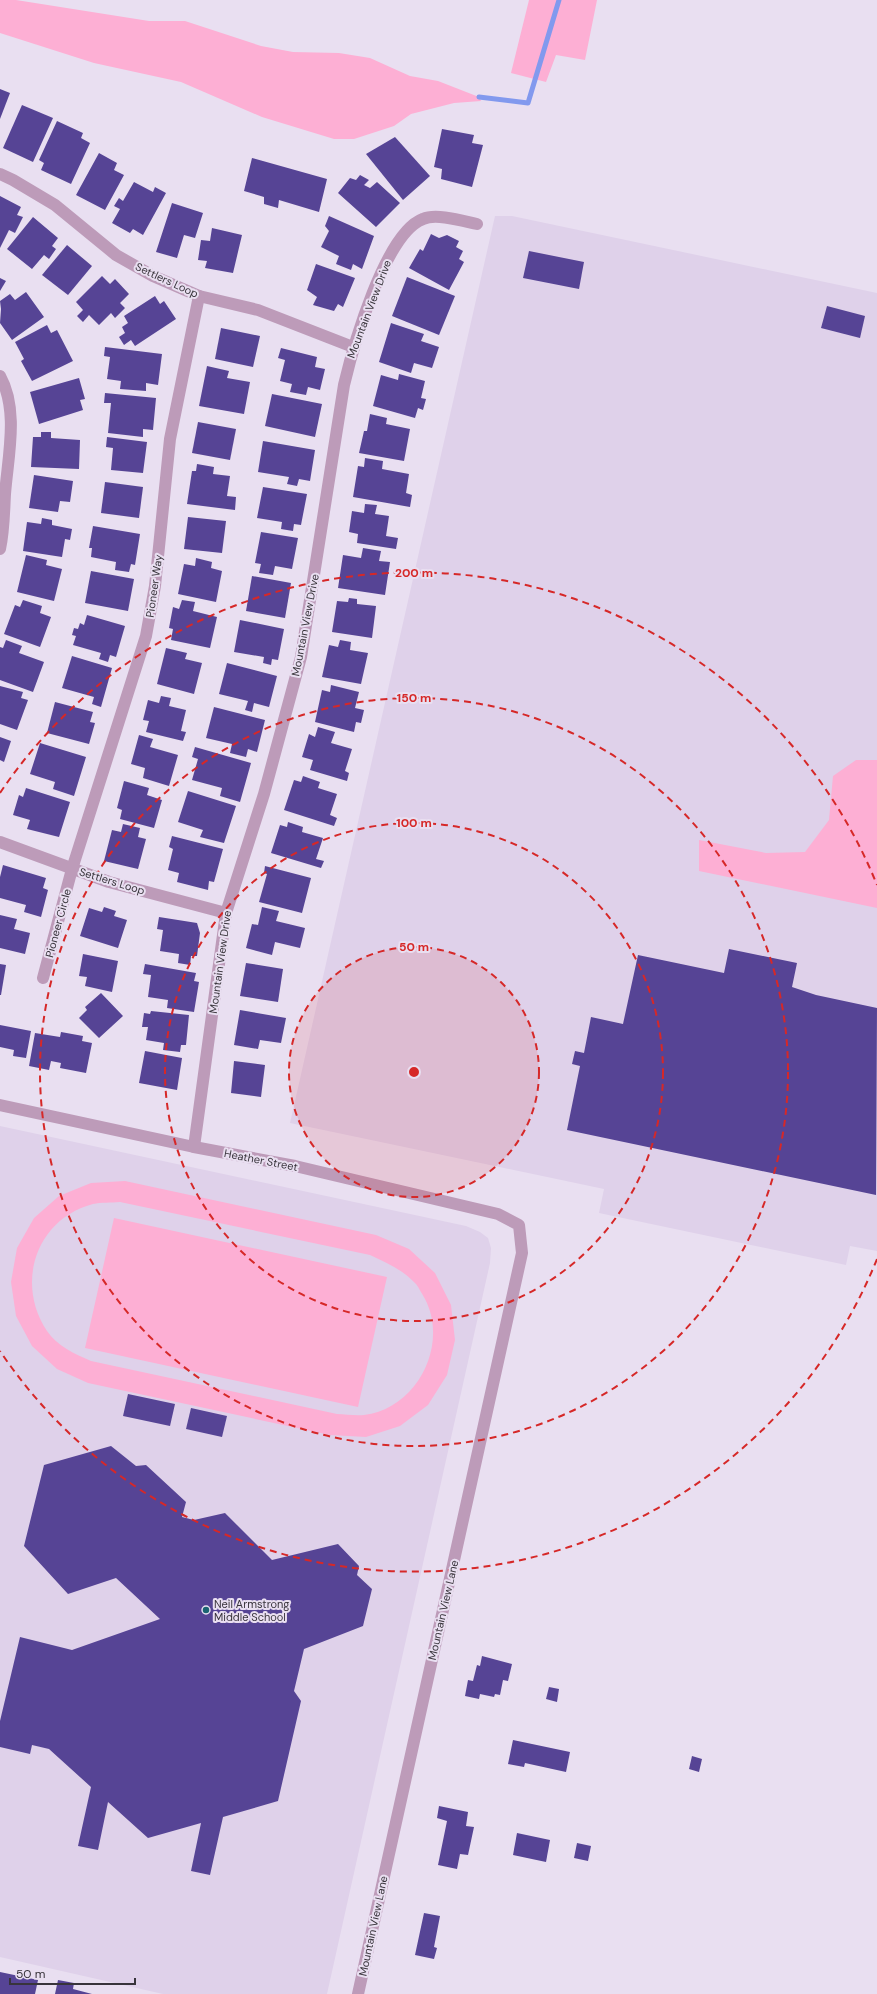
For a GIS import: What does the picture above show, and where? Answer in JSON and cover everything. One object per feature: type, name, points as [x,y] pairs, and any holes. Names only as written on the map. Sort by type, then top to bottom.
[{"type":"street","name":"Settlers Loop","points":[[0,174],[55,205],[116,255],[153,276],[199,296],[258,310],[353,347]]},
{"type":"street","name":"Mountain View Drive","points":[[194,1147],[226,913],[264,794],[301,657],[344,385],[353,347],[394,245],[408,230],[423,218],[446,217],[477,224]]},
{"type":"street","name":"Pioneer Way","points":[[72,869],[146,636],[156,579],[170,439],[199,296]]},
{"type":"street","points":[[0,376],[4,382],[10,406],[10,438],[0,549]]},
{"type":"street","name":"Settlers Loop","points":[[0,842],[109,882],[226,913]]},
{"type":"street","name":"Pioneer Circle","points":[[43,978],[72,869]]},
{"type":"street","name":"Heather Street","points":[[0,1105],[194,1147],[295,1166],[498,1214],[519,1225]]},
{"type":"street","name":"Mountain View Lane","points":[[358,1994],[522,1253],[519,1225]]},
{"type":"shaded area","points":[[0,0],[16,0],[149,21],[185,21],[261,46],[293,52],[339,53],[370,58],[410,76],[438,81],[479,97],[481,101],[454,103],[411,114],[394,126],[354,139],[334,139],[262,117],[181,82],[94,63],[0,33]]},
{"type":"shaded area","points":[[529,0],[597,0],[585,60],[556,55],[546,82],[511,73]]},
{"type":"shaded area","points":[[495,216],[512,216],[877,293],[877,1251],[850,1246],[846,1265],[599,1213],[604,1189],[290,1123]]},
{"type":"shaded area","points":[[856,760],[877,760],[877,908],[699,871],[699,840],[766,853],[805,852],[829,820],[833,776]]},
{"type":"shaded area","name":"Neil Armstrong Middle School","points":[[0,1126],[466,1226],[480,1232],[488,1238],[491,1248],[490,1263],[327,1994],[163,1994],[0,1957]]},
{"type":"shaded area","points":[[125,1181],[376,1235],[409,1249],[435,1273],[451,1305],[455,1340],[447,1375],[428,1405],[400,1426],[366,1437],[330,1435],[88,1383],[57,1369],[32,1346],[16,1316],[11,1282],[17,1248],[34,1218],[59,1196],[91,1183]],"holes":[[[120,1202],[370,1255],[400,1270],[416,1284],[425,1299],[431,1317],[433,1336],[430,1354],[423,1372],[413,1388],[399,1401],[383,1410],[364,1415],[337,1414],[91,1361],[67,1349],[51,1336],[37,1312],[33,1293],[32,1274],[37,1255],[45,1238],[57,1223],[73,1212],[99,1203]]]},
{"type":"shaded area","points":[[114,1218],[387,1277],[358,1407],[85,1348]]},
{"type":"building","points":[[0,89],[10,93],[0,119]]},
{"type":"building","points":[[22,105],[53,118],[33,162],[3,148]]},
{"type":"building","points":[[57,121],[83,133],[81,138],[90,143],[71,184],[41,170],[44,163],[39,160]]},
{"type":"building","points":[[442,129],[474,135],[472,143],[483,145],[472,187],[441,179],[442,169],[434,167]]},
{"type":"building","points":[[395,137],[430,176],[403,200],[366,154]]},
{"type":"building","points":[[99,153],[117,163],[114,170],[124,175],[105,210],[76,195]]},
{"type":"building","points":[[252,158],[327,179],[319,212],[279,200],[278,208],[264,204],[264,197],[244,191]]},
{"type":"building","points":[[360,175],[369,180],[364,185],[370,188],[377,182],[400,203],[376,227],[338,193],[350,178],[356,180]]},
{"type":"building","points":[[134,182],[153,192],[155,187],[166,193],[143,235],[133,229],[130,233],[112,223],[120,209],[114,206],[119,198],[123,201]]},
{"type":"building","points":[[0,196],[21,207],[17,215],[23,217],[15,233],[9,230],[0,248]]},
{"type":"building","points":[[172,203],[203,213],[195,238],[184,235],[177,258],[156,252]]},
{"type":"building","points":[[329,216],[374,236],[362,269],[353,264],[351,270],[336,264],[339,256],[321,247],[329,231],[325,226]]},
{"type":"building","points":[[33,217],[58,238],[52,246],[56,249],[49,259],[44,255],[32,269],[7,249]]},
{"type":"building","points":[[212,228],[242,235],[233,273],[205,268],[207,261],[198,260],[201,240],[210,241]]},
{"type":"building","points":[[431,234],[439,238],[447,235],[459,241],[456,247],[463,251],[459,259],[464,262],[449,290],[409,268],[420,249],[423,251]]},
{"type":"building","points":[[67,245],[92,266],[68,295],[42,275]]},
{"type":"building","points":[[529,251],[584,262],[579,289],[523,278]]},
{"type":"building","points":[[316,264],[355,278],[343,307],[338,304],[334,311],[313,305],[317,297],[307,290]]},
{"type":"building","points":[[102,276],[110,284],[115,279],[129,294],[120,303],[125,308],[115,318],[111,313],[99,325],[89,315],[83,322],[77,316],[83,310],[76,302]]},
{"type":"building","points":[[407,277],[455,296],[439,335],[392,316]]},
{"type":"building","points":[[0,278],[6,281],[0,291]]},
{"type":"building","points":[[26,292],[44,317],[12,340],[0,323],[0,301],[10,294],[15,300]]},
{"type":"building","points":[[155,296],[160,304],[164,301],[176,319],[135,346],[131,340],[124,345],[119,337],[125,333],[122,327],[128,323],[124,316]]},
{"type":"building","points":[[827,306],[865,316],[860,338],[821,328]]},
{"type":"building","points":[[391,323],[424,334],[421,341],[439,347],[432,368],[414,363],[411,373],[379,362]]},
{"type":"building","points":[[47,325],[51,333],[57,330],[73,361],[32,381],[21,361],[24,359],[15,342]]},
{"type":"building","points":[[221,328],[260,336],[253,367],[215,359]]},
{"type":"building","points":[[105,347],[162,354],[158,385],[146,383],[146,391],[120,389],[121,381],[107,379],[110,357],[104,356]]},
{"type":"building","points":[[281,348],[317,357],[315,367],[325,369],[320,390],[308,387],[306,395],[290,392],[292,384],[280,381],[285,360],[278,358]]},
{"type":"building","points":[[207,366],[229,371],[227,378],[250,382],[244,414],[199,406]]},
{"type":"building","points":[[399,374],[425,381],[421,398],[426,399],[423,410],[418,408],[415,418],[373,406],[381,375],[398,380]]},
{"type":"building","points":[[79,378],[85,399],[80,400],[83,410],[39,424],[30,392]]},
{"type":"building","points":[[105,393],[156,398],[153,430],[143,429],[143,437],[108,433],[111,403],[104,403]]},
{"type":"building","points":[[272,394],[322,404],[315,437],[265,426]]},
{"type":"building","points":[[370,414],[387,418],[386,424],[410,429],[404,461],[359,453],[364,431],[367,431]]},
{"type":"building","points":[[198,422],[236,429],[230,460],[192,453]]},
{"type":"building","points":[[41,432],[51,432],[51,438],[80,440],[79,469],[31,467],[33,437],[41,437]]},
{"type":"building","points":[[107,437],[147,442],[143,473],[111,470],[113,448],[106,447]]},
{"type":"building","points":[[263,441],[315,450],[310,481],[299,479],[297,486],[287,484],[289,477],[258,472]]},
{"type":"building","points":[[365,458],[383,461],[382,469],[409,474],[406,493],[412,495],[410,507],[353,497],[358,466],[364,467]]},
{"type":"building","points":[[197,464],[214,467],[213,474],[230,476],[227,496],[236,497],[235,510],[187,504],[192,471],[196,471]]},
{"type":"building","points":[[34,475],[73,481],[70,502],[60,501],[58,512],[29,508]]},
{"type":"building","points":[[105,482],[143,487],[139,518],[101,513]]},
{"type":"building","points":[[263,487],[307,494],[301,525],[294,524],[293,531],[281,529],[282,522],[257,518]]},
{"type":"building","points":[[365,504],[377,505],[375,514],[389,516],[386,536],[398,538],[396,549],[357,543],[358,534],[349,532],[352,511],[364,513]]},
{"type":"building","points":[[188,517],[226,521],[222,553],[184,549]]},
{"type":"building","points":[[42,518],[52,520],[52,525],[72,529],[70,540],[65,539],[62,557],[23,551],[27,522],[41,524]]},
{"type":"building","points":[[93,526],[140,534],[135,565],[131,564],[129,572],[115,570],[116,562],[91,557],[92,548],[89,548]]},
{"type":"building","points":[[261,532],[298,538],[292,569],[275,566],[273,575],[259,573],[261,564],[255,563]]},
{"type":"building","points":[[363,548],[381,551],[379,561],[390,562],[385,595],[338,588],[343,555],[361,558]]},
{"type":"building","points":[[26,555],[47,560],[46,565],[62,569],[54,601],[17,592]]},
{"type":"building","points":[[196,558],[212,562],[211,568],[222,571],[216,602],[178,594],[184,564],[195,566]]},
{"type":"building","points":[[91,571],[134,579],[128,611],[85,603]]},
{"type":"building","points":[[252,576],[291,583],[285,618],[246,611]]},
{"type":"building","points":[[349,598],[357,599],[357,604],[376,606],[372,638],[332,632],[337,601],[348,602]]},
{"type":"building","points":[[23,600],[42,606],[40,613],[51,617],[40,647],[4,634],[15,605],[20,607]]},
{"type":"building","points":[[182,600],[195,602],[193,611],[217,617],[210,648],[171,640],[173,629],[169,628],[173,607],[179,609]]},
{"type":"building","points":[[87,615],[125,626],[116,657],[110,655],[108,662],[99,659],[101,653],[73,645],[76,636],[72,635],[74,628],[78,629],[80,623],[84,625]]},
{"type":"building","points":[[240,620],[284,629],[278,660],[272,659],[271,665],[263,663],[264,657],[234,652]]},
{"type":"building","points":[[6,640],[22,646],[19,653],[44,662],[33,692],[0,680],[0,647],[3,648]]},
{"type":"building","points":[[340,640],[351,642],[350,650],[368,653],[361,684],[322,677],[329,645],[338,647]]},
{"type":"building","points":[[166,648],[187,653],[185,659],[202,663],[194,694],[157,684]]},
{"type":"building","points":[[72,656],[112,668],[101,707],[92,704],[94,697],[62,688]]},
{"type":"building","points":[[227,663],[277,676],[269,707],[254,703],[252,712],[245,710],[248,701],[219,694]]},
{"type":"building","points":[[331,685],[359,692],[355,708],[364,710],[361,723],[356,722],[354,732],[315,722],[322,690],[330,692]]},
{"type":"building","points":[[0,686],[23,692],[21,698],[28,700],[17,730],[0,724]]},
{"type":"building","points":[[161,696],[171,698],[169,706],[186,710],[181,731],[186,732],[183,741],[146,732],[149,721],[143,720],[148,700],[159,703]]},
{"type":"building","points":[[55,702],[93,712],[90,722],[95,723],[89,744],[47,733]]},
{"type":"building","points":[[214,707],[265,720],[257,752],[248,749],[246,757],[230,753],[232,744],[206,738]]},
{"type":"building","points":[[318,727],[335,732],[331,743],[352,749],[345,771],[349,773],[347,781],[310,770],[313,760],[302,757],[309,734],[315,737]]},
{"type":"building","points":[[139,735],[153,739],[150,747],[178,755],[169,786],[143,778],[145,768],[131,764]]},
{"type":"building","points":[[0,737],[11,741],[4,762],[0,760]]},
{"type":"building","points":[[40,743],[86,757],[74,796],[53,789],[55,782],[30,774]]},
{"type":"building","points":[[195,747],[251,763],[240,802],[220,796],[222,788],[192,780],[198,759],[192,757]]},
{"type":"building","points":[[303,776],[320,782],[318,788],[337,794],[330,815],[337,818],[334,826],[284,810],[294,780],[301,782]]},
{"type":"building","points":[[124,781],[149,788],[147,795],[162,800],[154,828],[120,819],[122,810],[117,808]]},
{"type":"building","points":[[26,788],[70,802],[59,837],[27,829],[30,820],[13,815],[19,795],[23,797]]},
{"type":"building","points":[[188,791],[236,806],[224,843],[200,837],[203,830],[178,822]]},
{"type":"building","points":[[288,822],[303,827],[302,832],[323,838],[316,859],[324,861],[321,868],[271,853],[280,825],[287,827]]},
{"type":"building","points":[[123,824],[140,828],[138,837],[146,839],[138,869],[104,861],[112,830],[121,832]]},
{"type":"building","points":[[172,836],[223,849],[214,882],[209,881],[208,890],[177,882],[179,873],[168,870],[173,849],[169,847]]},
{"type":"building","points":[[3,865],[46,878],[43,888],[48,890],[41,917],[24,912],[26,905],[0,898],[0,877]]},
{"type":"building","points":[[265,866],[311,878],[302,913],[259,902],[267,874],[264,873]]},
{"type":"building","points":[[104,907],[116,911],[114,916],[127,920],[118,948],[80,936],[89,908],[102,912]]},
{"type":"building","points":[[262,907],[279,911],[276,921],[305,928],[300,948],[275,942],[272,955],[246,948],[252,924],[258,925]]},
{"type":"building","points":[[0,915],[17,919],[14,929],[30,933],[25,954],[0,948]]},
{"type":"building","points":[[159,917],[197,923],[200,933],[197,956],[191,956],[190,965],[178,963],[179,954],[160,951],[163,930],[157,929]]},
{"type":"building","points":[[729,949],[797,963],[792,987],[816,995],[877,1008],[876,1195],[567,1130],[580,1066],[572,1064],[575,1051],[584,1053],[591,1017],[623,1024],[638,955],[724,973]]},
{"type":"building","points":[[83,954],[118,961],[112,992],[85,986],[87,977],[79,976]]},
{"type":"building","points":[[246,963],[283,969],[278,1002],[240,996]]},
{"type":"building","points":[[0,964],[6,965],[1,995],[0,995]]},
{"type":"building","points":[[145,964],[196,973],[194,981],[199,982],[194,1012],[167,1008],[168,1000],[148,997],[151,975],[143,974]]},
{"type":"building","points":[[101,993],[123,1016],[99,1038],[79,1018],[87,1010],[85,1007]]},
{"type":"building","points":[[240,1010],[286,1018],[281,1043],[260,1040],[258,1049],[234,1045]]},
{"type":"building","points":[[151,1011],[189,1015],[186,1045],[181,1045],[180,1052],[163,1050],[164,1043],[146,1040],[148,1027],[142,1027],[144,1013],[150,1014]]},
{"type":"building","points":[[0,1025],[31,1031],[26,1058],[13,1056],[14,1050],[0,1047]]},
{"type":"building","points":[[61,1032],[83,1036],[82,1041],[92,1043],[86,1073],[60,1068],[61,1063],[51,1061],[49,1070],[29,1066],[35,1033],[60,1037]]},
{"type":"building","points":[[145,1051],[182,1058],[177,1090],[139,1083]]},
{"type":"building","points":[[234,1061],[265,1065],[261,1097],[231,1093]]},
{"type":"building","points":[[128,1394],[175,1404],[170,1426],[123,1416]]},
{"type":"building","points":[[191,1408],[227,1416],[222,1437],[186,1429]]},
{"type":"building","points":[[111,1446],[136,1466],[146,1465],[186,1502],[182,1517],[194,1520],[225,1513],[272,1560],[338,1544],[359,1566],[357,1575],[372,1589],[363,1626],[304,1649],[294,1691],[301,1701],[278,1801],[223,1817],[210,1875],[191,1871],[201,1823],[148,1838],[108,1802],[98,1850],[78,1846],[91,1787],[49,1749],[32,1745],[30,1754],[0,1747],[0,1721],[20,1637],[72,1650],[160,1619],[116,1578],[68,1594],[24,1546],[44,1465]]},
{"type":"building","points":[[482,1656],[512,1664],[508,1681],[503,1680],[500,1695],[495,1694],[494,1697],[480,1694],[479,1699],[465,1696],[468,1680],[473,1681],[477,1665],[480,1666]]},
{"type":"building","points":[[549,1687],[559,1689],[557,1702],[546,1699]]},
{"type":"building","points":[[513,1740],[570,1752],[566,1772],[525,1763],[524,1767],[508,1764]]},
{"type":"building","points":[[692,1756],[702,1759],[699,1772],[689,1769]]},
{"type":"building","points":[[439,1806],[468,1812],[466,1826],[474,1827],[468,1855],[460,1854],[457,1869],[438,1865],[447,1821],[437,1818]]},
{"type":"building","points":[[517,1833],[550,1840],[546,1862],[513,1855]]},
{"type":"building","points":[[577,1843],[591,1846],[588,1861],[574,1858]]},
{"type":"building","points":[[424,1913],[440,1916],[434,1947],[437,1948],[434,1959],[415,1955]]},
{"type":"building","points":[[0,1972],[38,1980],[35,1994],[0,1994]]},
{"type":"building","points":[[58,1980],[74,1983],[73,1989],[92,1994],[55,1994]]},
{"type":"waterway","points":[[479,97],[528,103],[559,0]]},
{"type":"place","name":"Neil Armstrong Middle School","points":[[206,1610]]}]
